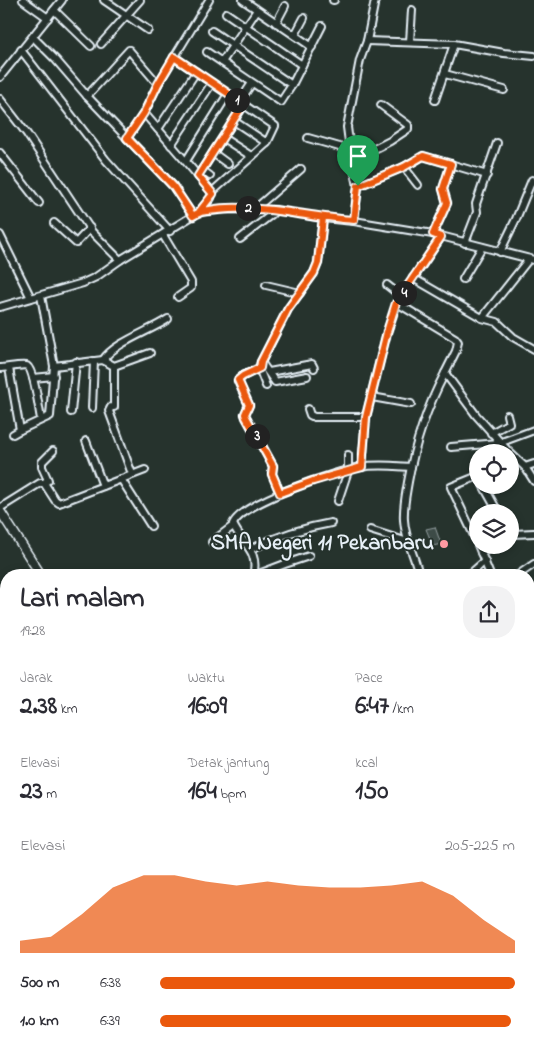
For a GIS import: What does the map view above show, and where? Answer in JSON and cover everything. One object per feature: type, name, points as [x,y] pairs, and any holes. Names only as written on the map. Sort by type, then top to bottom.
[{"type":"main road","points":[[0,510],[37,569]]},
{"type":"street","points":[[23,0],[48,18]]},
{"type":"street","points":[[0,77],[62,0]]},
{"type":"street","points":[[104,0],[148,30]]},
{"type":"street","points":[[102,44],[140,0]]},
{"type":"street","points":[[127,138],[144,113],[158,84],[209,0]]},
{"type":"street","points":[[243,0],[312,47]]},
{"type":"street","points":[[354,220],[358,186],[350,150],[348,122],[360,60],[367,41],[376,0]]},
{"type":"street","points":[[276,23],[285,6]]},
{"type":"street","points":[[54,10],[91,46]]},
{"type":"street","points":[[222,62],[257,10]]},
{"type":"street","points":[[410,42],[412,10]]},
{"type":"street","points":[[226,13],[302,65]]},
{"type":"street","points":[[294,35],[304,18]]},
{"type":"street","points":[[207,52],[280,102],[292,85],[322,26]]},
{"type":"street","points":[[212,31],[292,85]]},
{"type":"street","points":[[33,37],[173,186],[196,214]]},
{"type":"street","points":[[367,41],[454,44],[534,56]]},
{"type":"street","points":[[435,100],[454,44]]},
{"type":"street","points":[[22,50],[106,160],[170,231]]},
{"type":"street","points":[[87,96],[129,50],[158,84]]},
{"type":"street","points":[[0,306],[41,296],[90,280],[170,231],[196,214],[211,198],[212,192],[266,143],[275,126],[174,57]]},
{"type":"street","points":[[158,129],[196,72]]},
{"type":"street","points":[[445,74],[504,90]]},
{"type":"street","points":[[172,145],[212,83]]},
{"type":"street","points":[[200,173],[234,121],[252,83]]},
{"type":"street","points":[[186,161],[228,94]]},
{"type":"street","points":[[0,99],[32,141],[92,232],[120,260]]},
{"type":"street","points":[[353,160],[390,141],[408,129],[408,126],[381,106]]},
{"type":"street","points":[[144,113],[186,161],[200,173],[212,192]]},
{"type":"street","points":[[234,121],[266,143]]},
{"type":"street","points":[[223,138],[252,156]]},
{"type":"street","points":[[308,138],[350,150]]},
{"type":"street","points":[[465,243],[477,212],[476,204],[498,143]]},
{"type":"street","points":[[0,153],[39,203]]},
{"type":"street","points":[[213,153],[228,164]]},
{"type":"street","points":[[358,186],[404,167],[423,156],[487,175]]},
{"type":"street","points":[[433,234],[447,203],[443,189],[451,164]]},
{"type":"street","points":[[404,167],[418,185]]},
{"type":"street","points":[[256,208],[301,169]]},
{"type":"street","points":[[200,173],[210,176]]},
{"type":"street","points":[[500,252],[532,180]]},
{"type":"street","points":[[196,214],[227,209],[256,208],[323,218],[354,220],[433,234],[532,259],[482,318]]},
{"type":"street","points":[[240,239],[275,210]]},
{"type":"street","points":[[280,493],[272,474],[275,465],[246,417],[245,414],[249,405],[239,382],[240,377],[260,365],[288,309],[314,273],[318,263],[323,218]]},
{"type":"street","points":[[54,224],[76,243],[90,228]]},
{"type":"street","points":[[0,235],[31,298]]},
{"type":"street","points":[[163,235],[191,282],[191,288],[178,297]]},
{"type":"street","points":[[362,467],[366,417],[396,303],[441,237]]},
{"type":"street","points":[[463,278],[482,247]]},
{"type":"street","points":[[413,278],[482,318],[497,322],[514,337],[534,348]]},
{"type":"street","points":[[266,284],[300,293]]},
{"type":"street","points":[[387,285],[402,296]]},
{"type":"street","points":[[13,434],[50,416],[54,366],[41,296]]},
{"type":"street","points":[[396,303],[458,342],[456,351],[432,396],[422,421],[405,497],[404,520],[408,542],[416,558],[418,569]]},
{"type":"street","points":[[103,360],[116,347],[168,319]]},
{"type":"street","points":[[54,366],[103,360],[114,366],[150,353]]},
{"type":"street","points":[[92,408],[94,361]]},
{"type":"street","points":[[71,412],[76,362]]},
{"type":"street","points":[[269,372],[312,364],[314,368]]},
{"type":"street","points":[[0,368],[27,365],[33,378],[41,419]]},
{"type":"street","points":[[260,365],[269,372],[275,382],[307,376]]},
{"type":"street","points":[[260,365],[266,386]]},
{"type":"street","points":[[114,366],[114,407],[111,407],[109,412],[132,474]]},
{"type":"street","points":[[10,368],[20,430]]},
{"type":"street","points":[[445,373],[499,443]]},
{"type":"street","points":[[33,378],[54,376]]},
{"type":"street","points":[[372,397],[411,404]]},
{"type":"street","points":[[308,409],[310,415],[314,418],[366,417]]},
{"type":"street","points":[[491,433],[509,424],[507,415]]},
{"type":"street","points":[[451,447],[499,443],[534,430]]},
{"type":"street","points":[[86,441],[104,486]]},
{"type":"street","points":[[0,510],[40,483],[48,480],[42,467],[42,462],[53,451]]},
{"type":"street","points":[[338,501],[348,471],[348,455]]},
{"type":"street","points":[[519,461],[534,481]]},
{"type":"street","points":[[525,467],[534,464]]},
{"type":"street","points":[[212,542],[233,526],[235,519],[250,508],[280,493],[362,467],[377,465],[411,467]]},
{"type":"street","points":[[44,483],[55,500],[59,502],[145,470]]},
{"type":"street","points":[[121,479],[151,526]]},
{"type":"street","points":[[469,480],[451,488],[469,525]]},
{"type":"street","points":[[251,549],[287,533],[331,523]]},
{"type":"street","points":[[233,526],[251,549],[255,569]]},
{"type":"street","points":[[370,530],[408,542]]},
{"type":"street","points":[[519,534],[534,534]]},
{"type":"street","points":[[482,554],[488,569]]},
{"type":"street","points":[[271,569],[309,556]]},
{"type":"street","points":[[475,569],[485,560]]},
{"type":"shaded area","points":[[435,527],[441,544],[433,546],[426,529]]},
{"type":"place","name":"SMA Negeri 11 Pekanbaru","points":[[444,544]]},
{"type":"route","points":[[358,186],[354,220],[323,218],[256,208],[199,212],[213,194],[198,176],[244,104],[174,57],[144,113],[127,138],[173,186],[193,216],[199,212],[227,209],[256,208],[275,210],[323,218],[318,263],[314,273],[288,309],[261,362],[260,368],[240,377],[238,380],[249,405],[245,414],[246,417],[273,466],[272,474],[280,493],[362,467],[366,417],[387,332],[396,303],[441,237],[433,234],[447,203],[442,190],[451,164],[423,156],[404,167],[358,186]]}]
